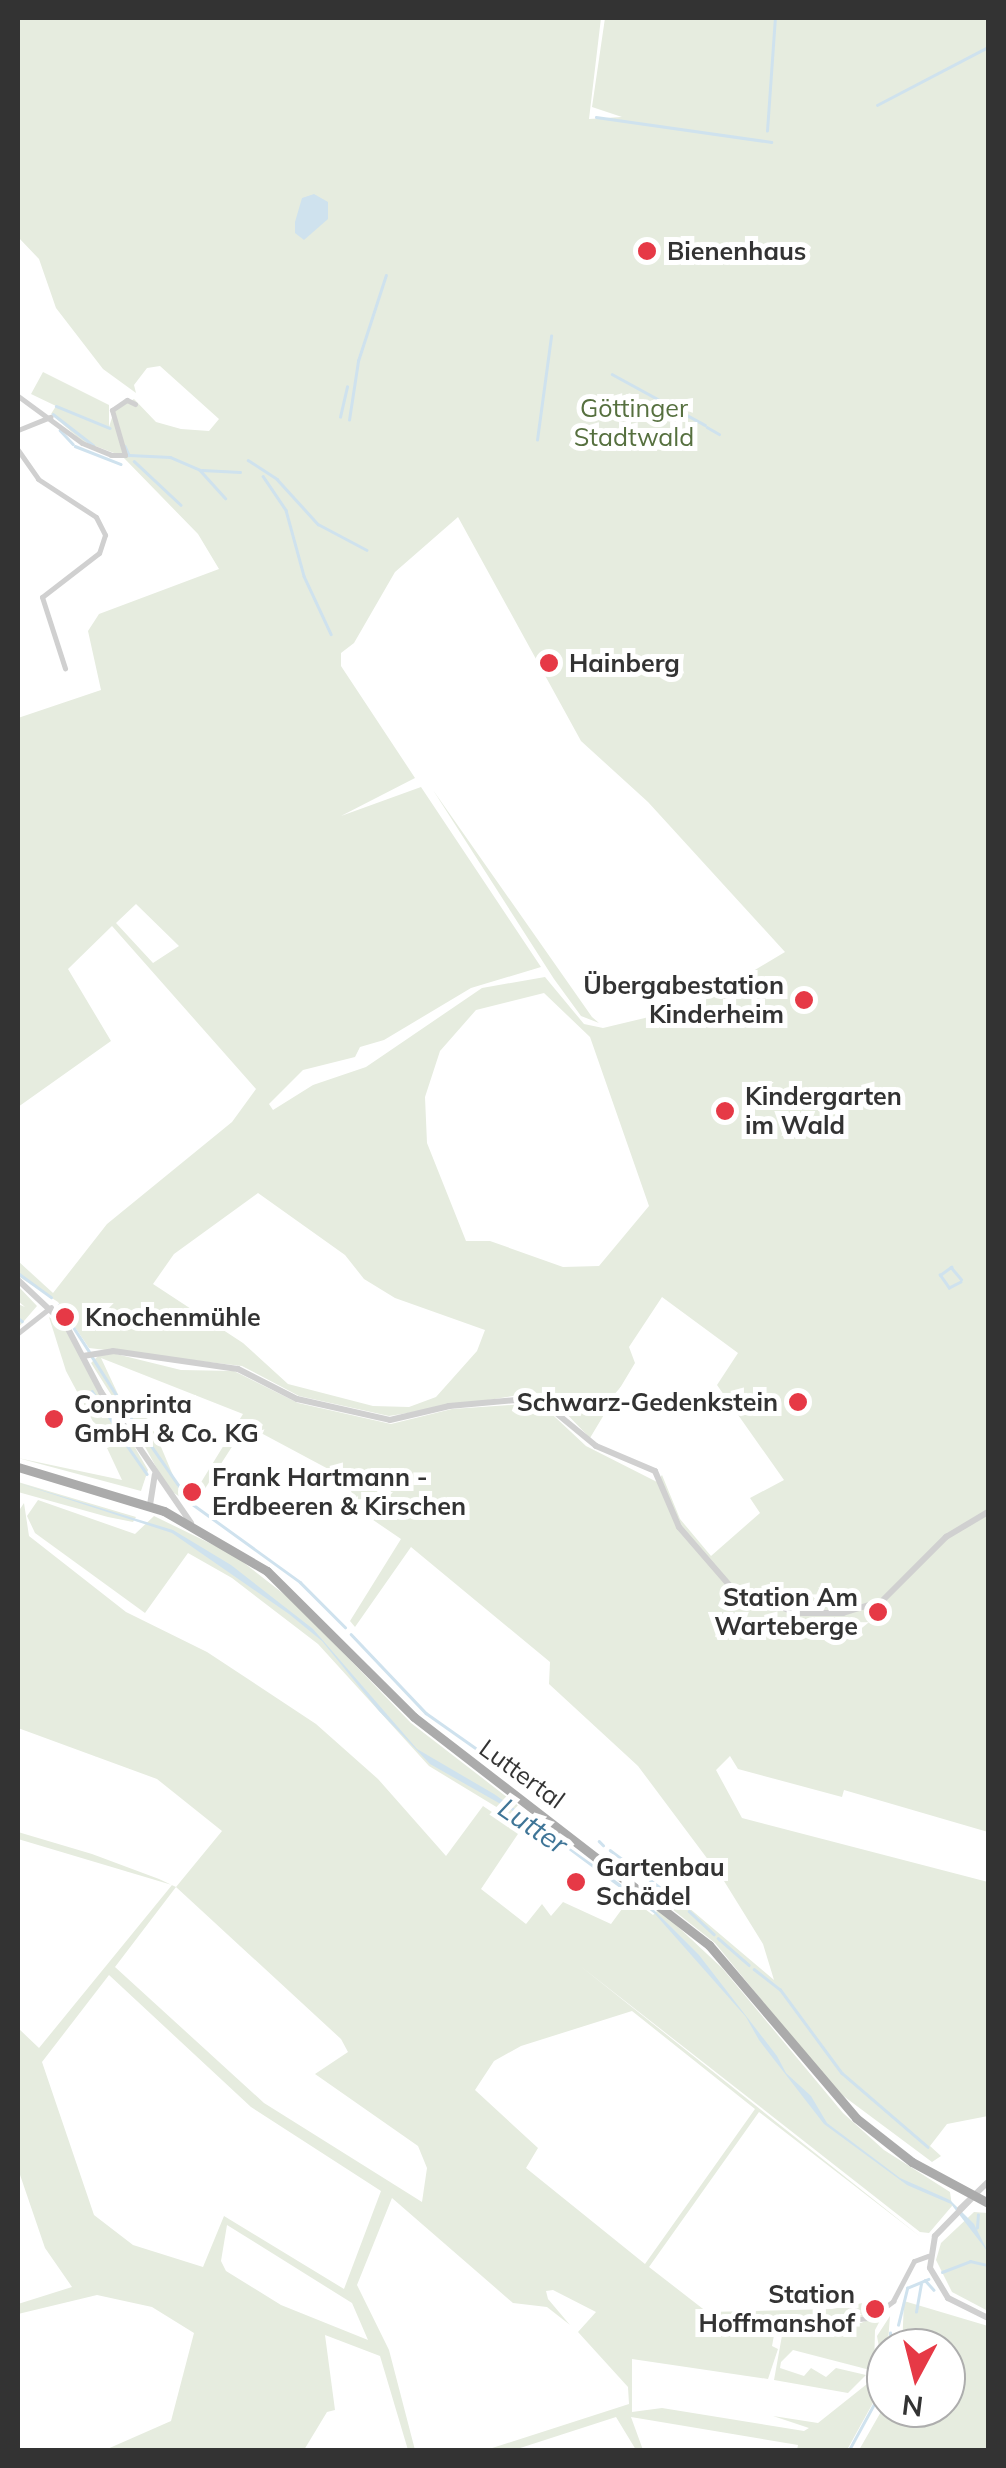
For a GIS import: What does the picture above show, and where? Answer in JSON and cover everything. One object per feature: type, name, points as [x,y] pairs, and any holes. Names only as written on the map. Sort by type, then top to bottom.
[{"type":"main road","name":"Luttertal","points":[[18,1467],[150,1506],[191,1523],[276,1578],[414,1717],[679,1918],[723,1960],[843,2106],[894,2149],[988,2203]]},
{"type":"street","points":[[18,396],[51,416],[88,447],[121,455],[111,413],[121,402],[135,404]]},
{"type":"street","points":[[18,430],[51,416]]},
{"type":"street","points":[[18,450],[38,479],[89,512],[105,536],[100,553],[42,597],[65,668]]},
{"type":"street","points":[[18,1280],[51,1307],[191,1523]]},
{"type":"street","points":[[18,1332],[51,1307]]},
{"type":"street","points":[[83,1356],[113,1351],[238,1369],[298,1399],[390,1420],[450,1406],[538,1398],[596,1446],[655,1472],[680,1527],[731,1587],[796,1613],[843,1612],[882,1601],[946,1538],[988,1512]]},
{"type":"street","points":[[150,1506],[157,1476]]},
{"type":"street","points":[[768,2329],[867,2319],[893,2301],[912,2262],[928,2256],[953,2218],[988,2182]]},
{"type":"street","points":[[928,2256],[948,2298],[988,2318]]},
{"type":"green space","name":"Göttinger Stadtwald","points":[[18,18],[601,18],[589,119],[622,117],[592,107],[605,18],[988,18],[988,1832],[844,1790],[842,1797],[738,1769],[730,1756],[716,1770],[742,1818],[988,1882],[988,2116],[947,2124],[930,2146],[941,2156],[932,2162],[834,2089],[715,1943],[663,1902],[669,1891],[774,1980],[763,1944],[724,1881],[638,1766],[549,1684],[550,1662],[411,1547],[355,1627],[350,1621],[401,1539],[357,1509],[347,1479],[246,1425],[197,1501],[192,1497],[243,1414],[101,1358],[124,1407],[150,1420],[131,1426],[91,1363],[100,1354],[116,1354],[181,1370],[234,1371],[298,1403],[391,1424],[452,1409],[540,1403],[586,1446],[657,1482],[662,1475],[680,1519],[711,1556],[760,1513],[750,1498],[784,1480],[717,1385],[738,1353],[662,1297],[629,1347],[635,1363],[590,1438],[558,1405],[532,1393],[389,1416],[299,1396],[242,1366],[89,1348],[58,1302],[18,1276],[18,1261],[53,1293],[107,1224],[232,1122],[256,1089],[112,926],[68,969],[111,1041],[18,1107],[18,718],[101,690],[88,631],[99,614],[219,569],[198,534],[122,456],[82,441],[51,414],[56,406],[31,394],[43,372],[109,405],[109,427],[114,411],[134,399],[156,422],[181,429],[209,431],[219,419],[160,366],[147,368],[134,385],[136,393],[103,369],[56,308],[39,259],[18,237]],"holes":[[[458,517],[581,741],[648,802],[785,952],[695,1006],[603,1028],[584,1024],[545,977],[482,988],[366,1067],[313,1085],[273,1110],[269,1104],[303,1070],[355,1057],[360,1047],[384,1040],[471,988],[541,967],[421,787],[341,816],[415,778],[341,666],[341,653],[354,643],[395,572]],[[136,904],[179,946],[153,963],[116,923]],[[544,993],[590,1037],[649,1206],[599,1266],[563,1267],[490,1241],[466,1241],[427,1143],[425,1097],[440,1051],[476,1010]],[[258,1193],[345,1255],[364,1279],[395,1298],[485,1330],[477,1351],[436,1397],[409,1407],[373,1406],[288,1384],[243,1343],[153,1284],[174,1254]]]},
{"type":"green space","points":[[433,790],[599,1023],[581,1016],[554,979]]},
{"type":"green space","points":[[18,1286],[37,1306],[18,1328],[18,1304],[25,1307],[18,1301]]},
{"type":"green space","points":[[49,1317],[66,1330],[123,1435],[98,1431],[66,1371]]},
{"type":"green space","points":[[141,1426],[153,1428],[183,1499],[168,1489],[137,1432]]},
{"type":"green space","points":[[130,1439],[148,1470],[141,1491],[18,1458],[122,1480],[107,1448]]},
{"type":"green space","points":[[18,1482],[136,1517],[133,1522],[108,1517],[18,1492]]},
{"type":"green space","points":[[38,1500],[135,1534],[154,1516],[234,1555],[294,1602],[411,1723],[560,1838],[557,1844],[429,1766],[318,1644],[232,1578],[188,1553],[145,1613],[35,1533],[27,1516]]},
{"type":"green space","points":[[24,1503],[29,1536],[126,1612],[207,1652],[316,1724],[378,1779],[446,1856],[483,1806],[520,1831],[481,1889],[526,1924],[542,1904],[551,1916],[563,1902],[611,1924],[630,1898],[653,1915],[659,1909],[722,1968],[843,2113],[884,2150],[950,2192],[952,2206],[929,2233],[920,2232],[579,1965],[922,2238],[759,2112],[649,2267],[707,2312],[832,2309],[878,2300],[882,2309],[864,2318],[788,2326],[774,2320],[768,2328],[705,2330],[775,2330],[772,2346],[778,2349],[768,2379],[632,2359],[632,2412],[662,2408],[804,2431],[809,2428],[773,2416],[818,2423],[866,2385],[866,2416],[847,2450],[797,2450],[798,2445],[631,2417],[643,2450],[636,2450],[616,2417],[514,2450],[486,2450],[629,2404],[628,2387],[578,2332],[596,2312],[553,2290],[546,2291],[548,2299],[570,2325],[547,2307],[513,2303],[392,2198],[357,2285],[389,2350],[415,2450],[408,2450],[380,2356],[325,2335],[335,2410],[327,2412],[304,2450],[105,2450],[171,2421],[194,2333],[152,2307],[97,2295],[18,2314],[18,2304],[72,2287],[45,2248],[18,2169],[18,2028],[39,2048],[172,1885],[176,1887],[222,1831],[157,1779],[18,1728],[18,1512]],"holes":[[[176,1887],[341,2039],[348,2052],[315,2074],[418,2146],[427,2168],[422,2202],[264,2103],[115,1967]],[[109,1975],[251,2107],[381,2191],[344,2289],[224,2216],[203,2267],[133,2245],[94,2215],[42,2062]],[[632,2011],[755,2109],[645,2264],[526,2168],[538,2148],[475,2090],[494,2061],[521,2046]],[[227,2225],[352,2303],[368,2340],[281,2305],[226,2271],[221,2261]]]},
{"type":"green space","points":[[18,1832],[92,1854],[171,1885],[18,1839]]},
{"type":"green space","points":[[974,2212],[988,2213],[988,2311],[952,2292],[936,2260],[941,2243]]},
{"type":"green space","points":[[904,2301],[988,2326],[988,2450],[859,2450],[872,2428],[966,2428],[966,2328],[903,2328]]},
{"type":"green space","points":[[884,2313],[876,2328],[866,2328],[866,2369],[793,2350],[781,2362],[780,2368],[804,2376],[811,2368],[826,2377],[836,2368],[866,2375],[848,2393],[774,2380],[783,2330],[861,2323]]},
{"type":"water","points":[[314,194],[328,202],[328,219],[304,240],[295,233],[295,222],[302,198]]},
{"type":"water","points":[[18,1483],[173,1530],[231,1565],[313,1629],[417,1749],[494,1794],[646,1902],[699,1955],[777,2056],[786,2073],[811,2096],[827,2123],[900,2178],[950,2200],[974,2224],[988,2252],[951,2204],[907,2185],[824,2124],[759,2040],[746,2017],[655,1914],[527,1819],[430,1764],[379,1711],[322,1641],[289,1614],[172,1533]]},
{"type":"waterway","points":[[767,131],[775,18]]},
{"type":"waterway","points":[[877,105],[988,47]]},
{"type":"waterway","points":[[596,117],[771,142]]},
{"type":"waterway","points":[[349,420],[358,361],[386,275]]},
{"type":"waterway","points":[[537,440],[551,336]]},
{"type":"waterway","points":[[612,374],[705,425]]},
{"type":"waterway","points":[[340,417],[347,387]]},
{"type":"waterway","points":[[56,406],[110,428]]},
{"type":"waterway","points":[[53,414],[93,445]]},
{"type":"waterway","points":[[707,427],[719,434]]},
{"type":"waterway","points":[[60,430],[73,444]]},
{"type":"waterway","points":[[75,446],[121,464]]},
{"type":"waterway","points":[[125,446],[129,455],[170,457],[200,470],[225,498]]},
{"type":"waterway","points":[[248,460],[277,479],[318,524],[367,550]]},
{"type":"waterway","points":[[134,461],[181,505]]},
{"type":"waterway","points":[[202,470],[240,472]]},
{"type":"waterway","points":[[263,476],[286,510],[304,576],[331,634]]},
{"type":"waterway","points":[[961,1279],[951,1267],[940,1275],[949,1288],[961,1282]]},
{"type":"waterway","points":[[18,1273],[51,1297]]},
{"type":"waterway","points":[[59,1305],[89,1351]]},
{"type":"waterway","points":[[18,1318],[22,1321]]},
{"type":"waterway","points":[[91,1355],[133,1421]]},
{"type":"waterway","points":[[92,1391],[120,1433]]},
{"type":"waterway","points":[[141,1431],[191,1503],[300,1582],[345,1627]]},
{"type":"waterway","points":[[124,1441],[147,1474]]},
{"type":"waterway","points":[[351,1634],[426,1713],[487,1756]]},
{"type":"waterway","points":[[599,1841],[603,1845]]},
{"type":"waterway","points":[[610,1850],[622,1859]]},
{"type":"waterway","points":[[627,1863],[635,1869]]},
{"type":"waterway","points":[[641,1873],[673,1897]]},
{"type":"waterway","points":[[678,1901],[683,1906]]},
{"type":"waterway","points":[[689,1911],[714,1934]]},
{"type":"waterway","points":[[718,1938],[749,1965]]},
{"type":"waterway","points":[[754,1969],[780,1989],[842,2073],[928,2147]]},
{"type":"waterway","points":[[977,2228],[978,2215]]},
{"type":"waterway","points":[[942,2272],[970,2261],[988,2265]]},
{"type":"waterway","points":[[898,2325],[907,2288],[928,2279]]},
{"type":"waterway","points":[[925,2280],[934,2290]]},
{"type":"waterway","points":[[916,2312],[921,2284]]},
{"type":"waterway","points":[[849,2450],[866,2419]]},
{"type":"place","name":"Bienenhaus","points":[[647,251]]},
{"type":"place","name":"Hainberg","points":[[549,663]]},
{"type":"place","name":"Übergabestation Kinderheim","points":[[804,1000]]},
{"type":"place","name":"Kindergarten im Wald","points":[[725,1111]]},
{"type":"place","name":"Knochenmühle","points":[[65,1317]]},
{"type":"place","name":"Schwarz-Gedenkstein","points":[[798,1402]]},
{"type":"place","name":"Conprinta GmbH & Co. KG","points":[[54,1419]]},
{"type":"place","name":"Frank Hartmann - Erdbeeren & Kirschen","points":[[192,1492]]},
{"type":"place","name":"Station Am Warteberge","points":[[878,1612]]},
{"type":"place","name":"Gartenbau Schädel","points":[[576,1882]]},
{"type":"place","name":"Station Hoffmanshof","points":[[875,2309]]},
{"type":"water label","name":"Lutter","points":[[533,1826]]}]
